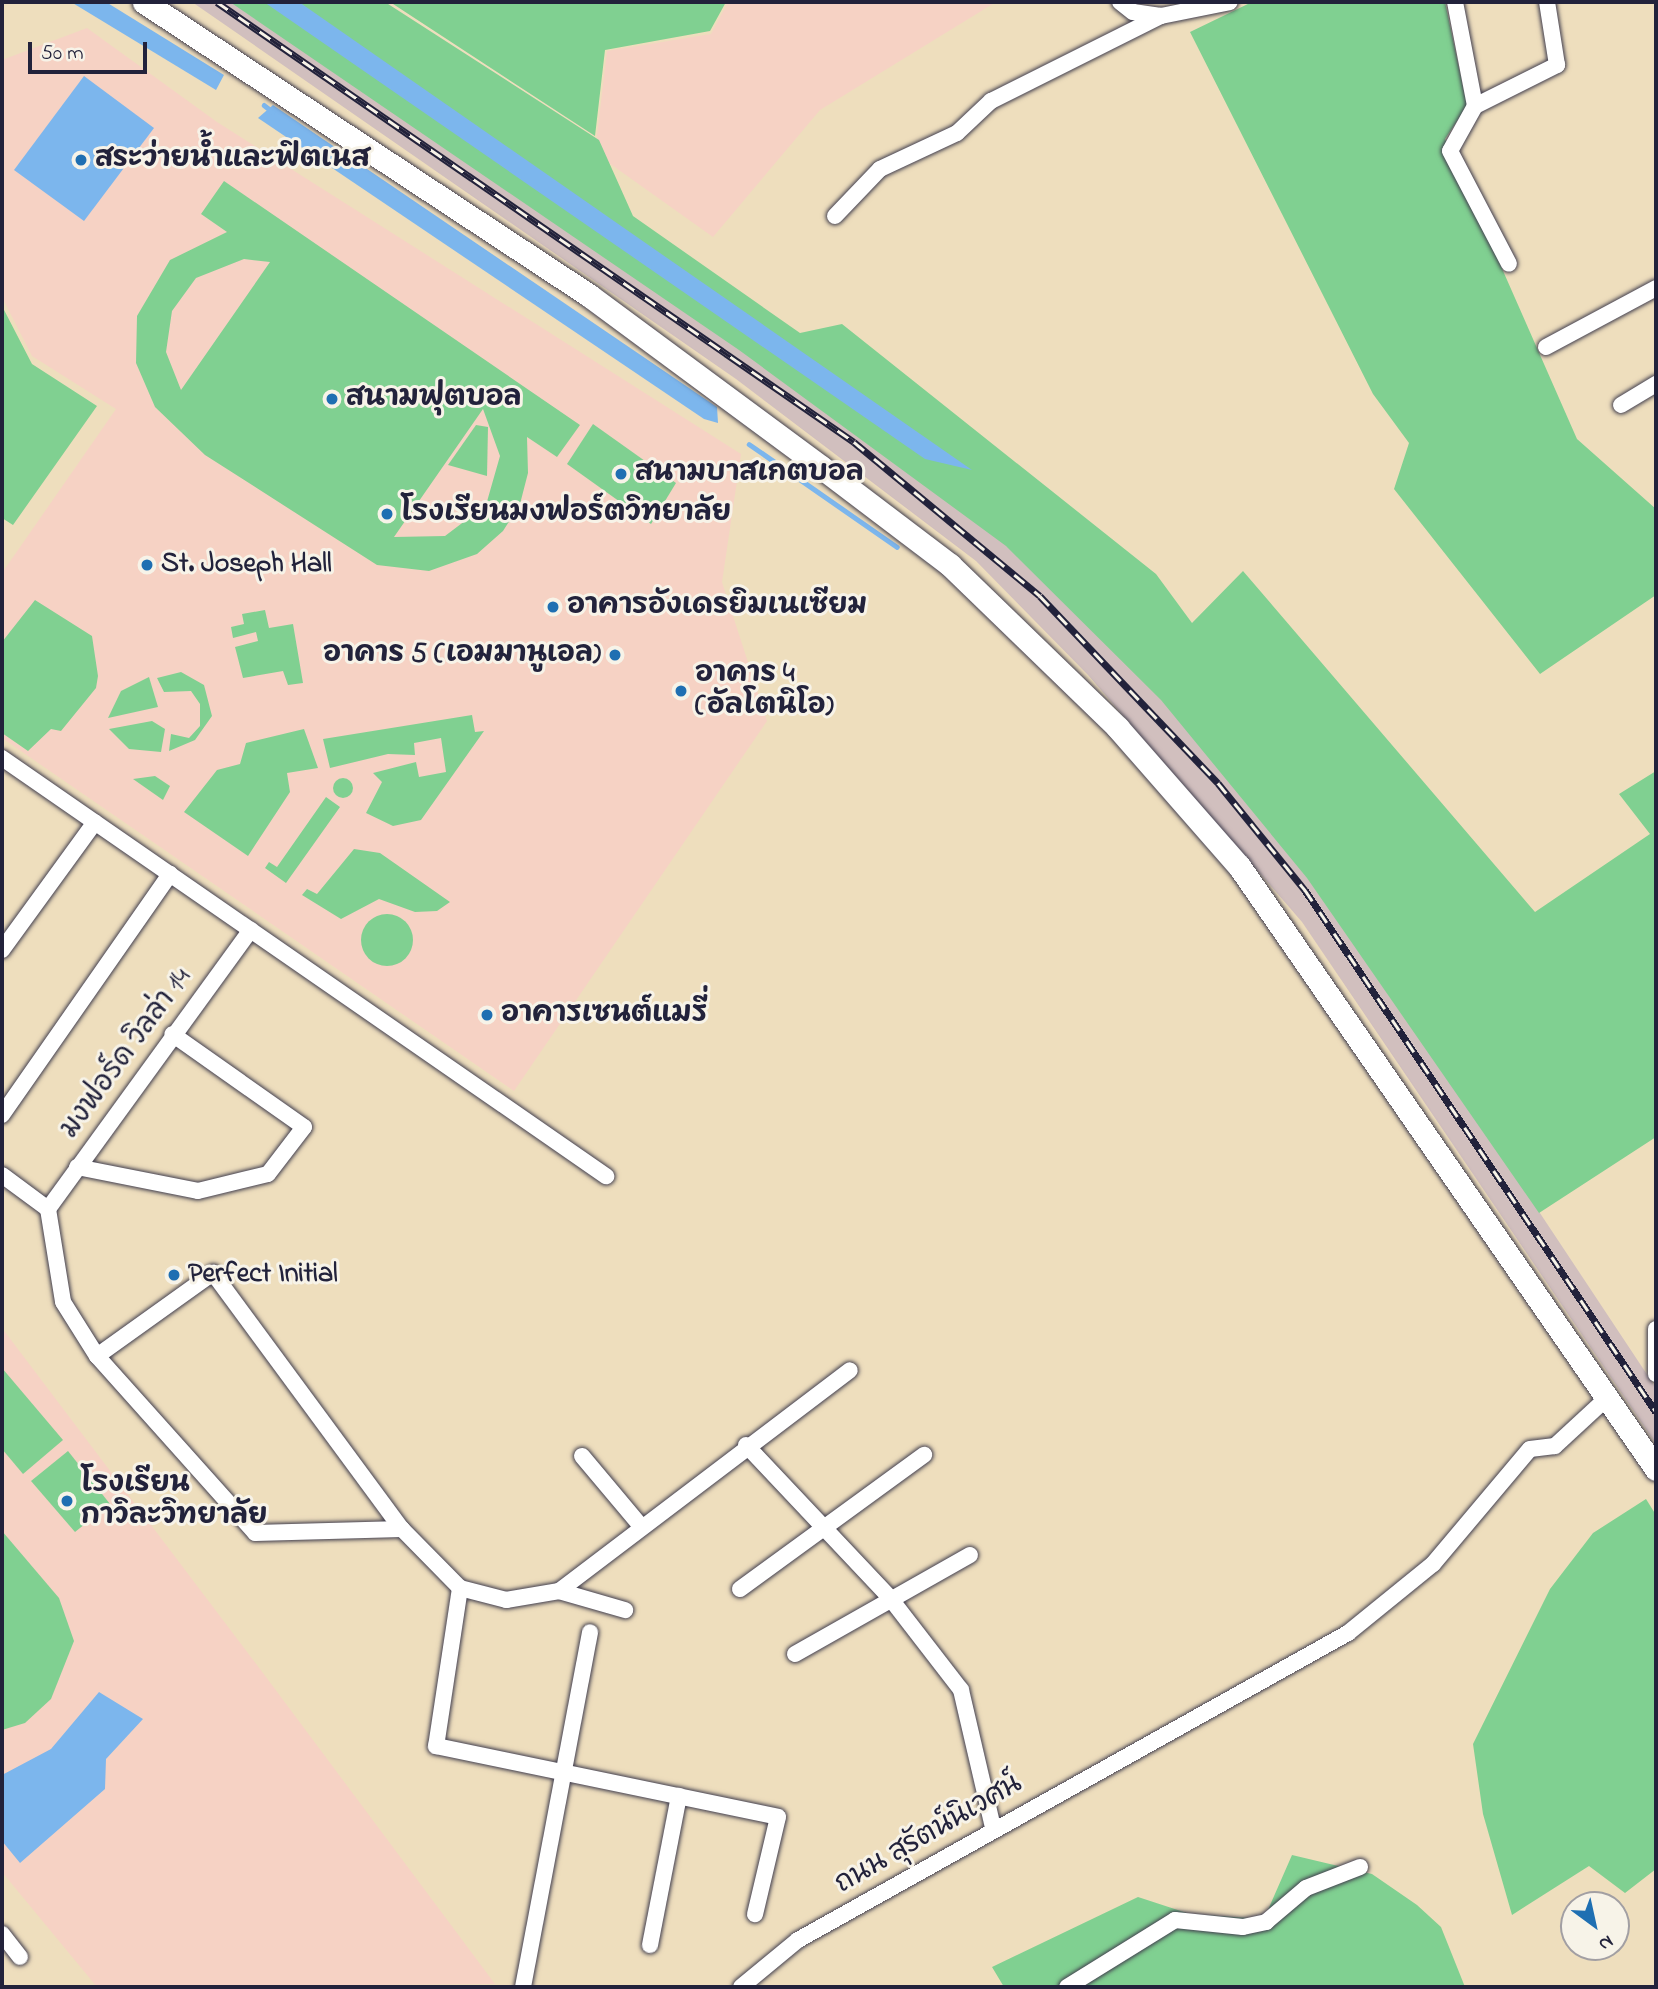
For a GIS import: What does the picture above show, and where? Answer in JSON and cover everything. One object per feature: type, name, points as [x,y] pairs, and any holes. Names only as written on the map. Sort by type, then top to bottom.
[{"type":"main road","points":[[144,2],[590,296],[950,565],[1118,728],[1238,866],[1609,1396],[1656,1469]]},
{"type":"street","points":[[1120,2],[1133,12],[1161,16]]},
{"type":"street","points":[[835,216],[880,169],[957,133],[991,101],[1161,16],[1230,2]]},
{"type":"street","points":[[1455,2],[1475,106]]},
{"type":"street","points":[[1509,264],[1450,151],[1475,106],[1557,65],[1547,2]]},
{"type":"street","points":[[1546,348],[1656,288]]},
{"type":"street","points":[[1621,405],[1656,384]]},
{"type":"street","points":[[5,767],[95,822],[607,1176]]},
{"type":"street","points":[[2,950],[95,822]]},
{"type":"street","points":[[2,1115],[170,874]]},
{"type":"street","name":"มงฟอร์ด วิลล่า 14","points":[[48,1209],[172,1034],[251,930]]},
{"type":"street","points":[[77,1167],[198,1191],[268,1174],[304,1127],[172,1034]]},
{"type":"street","points":[[2,1175],[48,1209],[63,1302],[97,1356],[255,1533],[402,1529]]},
{"type":"street","points":[[97,1356],[213,1273],[402,1529],[460,1588],[506,1600],[559,1591],[625,1610]]},
{"type":"street","points":[[1656,1329],[1656,1374]]},
{"type":"street","points":[[559,1591],[640,1525],[850,1370]]},
{"type":"street","name":"ถนน สุรัตน์นิเวศน์","points":[[741,1987],[798,1940],[1150,1739],[1348,1633],[1402,1594],[1483,1510],[1530,1449],[1555,1446],[1609,1396]]},
{"type":"street","points":[[746,1445],[890,1598],[961,1690],[993,1828]]},
{"type":"street","points":[[740,1589],[924,1455]]},
{"type":"street","points":[[582,1456],[640,1525]]},
{"type":"street","points":[[795,1654],[970,1555]]},
{"type":"street","points":[[460,1588],[436,1746],[778,1817],[755,1914]]},
{"type":"street","points":[[523,1987],[590,1632]]},
{"type":"street","points":[[650,1945],[679,1796]]},
{"type":"street","points":[[1067,1987],[1175,1920],[1243,1927],[1266,1922],[1306,1888],[1360,1867]]},
{"type":"street","points":[[2,1934],[20,1957]]},
{"type":"shaded area","points":[[192,2],[242,2],[982,518],[1051,581],[1262,808],[1410,1017],[1656,1388],[1656,1444],[1302,922],[1088,675],[976,561],[736,379]]},
{"type":"shaded area","points":[[728,2],[996,2],[820,110],[713,237],[595,153],[607,51],[711,34]]},
{"type":"shaded area","name":"โรงเรียนมงฟอร์ตวิทยาลัย","points":[[87,28],[217,122],[741,454],[722,582],[767,721],[514,1091],[2,738],[2,573],[116,409],[32,356],[2,297],[2,60]]},
{"type":"shaded area","name":"โรงเรียน กาวิละวิทยาลัย","points":[[2,1328],[495,1984],[97,1987],[2,1872]]},
{"type":"green space","points":[[230,2],[385,2],[599,140],[633,216],[800,333],[842,324],[1156,574],[1192,623],[1243,571],[1535,912],[1650,834],[1619,794],[1656,771],[1656,1137],[1539,1213],[1307,878],[1161,700],[1006,546],[739,350]]},
{"type":"green space","points":[[390,2],[726,2],[710,31],[605,50],[595,136]]},
{"type":"green space","points":[[1252,2],[1445,2],[1467,106],[1445,139],[1577,439],[1656,509],[1656,595],[1540,674],[1394,489],[1409,443],[1373,394],[1190,32]]},
{"type":"green space","points":[[224,181],[580,425],[557,457],[527,437],[528,473],[520,504],[503,531],[477,554],[429,571],[377,565],[205,455],[155,407],[136,363],[137,316],[170,260],[227,232],[201,214]],"holes":[[[244,259],[270,262],[181,390],[166,352],[172,311],[196,278]],[[483,409],[500,456],[486,505],[445,536],[394,537]]]},
{"type":"green space","points":[[2,306],[32,364],[97,406],[13,525],[2,518]]},
{"type":"green space","name":"สนามบาสเกตบอล","points":[[593,424],[676,483],[651,524],[567,464]]},
{"type":"green space","points":[[476,425],[488,427],[487,476],[448,465]]},
{"type":"green space","points":[[35,600],[92,636],[98,676],[96,688],[61,731],[51,729],[28,751],[2,733],[2,642]]},
{"type":"green space","points":[[265,610],[269,628],[293,624],[303,683],[288,685],[283,671],[243,678],[235,647],[258,641],[256,632],[233,638],[231,627],[244,624],[242,614]]},
{"type":"green space","points":[[181,672],[204,685],[212,716],[195,740],[169,751],[171,734],[189,738],[200,726],[200,704],[191,691],[164,692],[157,678]]},
{"type":"green space","points":[[149,677],[158,707],[108,718],[121,691]]},
{"type":"green space","points":[[472,715],[475,732],[484,731],[421,820],[393,826],[366,813],[382,782],[373,773],[416,762],[419,777],[446,772],[441,738],[414,743],[415,755],[388,754],[330,768],[323,739]]},
{"type":"green space","points":[[152,721],[165,729],[161,752],[129,749],[109,729]]},
{"type":"green space","points":[[304,729],[318,768],[287,773],[290,792],[248,856],[184,812],[217,770],[240,764],[246,743]]},
{"type":"green space","points":[[155,776],[170,786],[163,800],[133,779]]},
{"type":"green space","points":[[343,778],[350,781],[353,788],[350,795],[343,798],[336,795],[333,788],[336,781]]},
{"type":"green space","points":[[326,797],[340,807],[286,883],[265,868],[269,862],[277,867]]},
{"type":"green space","points":[[354,849],[380,853],[450,902],[437,911],[415,912],[379,899],[341,919],[302,895],[307,889],[317,894]]},
{"type":"green space","points":[[387,914],[397,916],[405,922],[411,930],[411,950],[405,958],[397,964],[387,966],[377,964],[369,958],[363,950],[361,940],[363,930],[369,922],[377,916]]},
{"type":"green space","points":[[2,1368],[63,1440],[23,1474],[2,1449]]},
{"type":"green space","points":[[68,1451],[110,1504],[75,1532],[31,1481]]},
{"type":"green space","points":[[1646,1499],[1656,1515],[1656,1869],[1628,1891],[1622,1891],[1589,1866],[1512,1915],[1483,1814],[1473,1744],[1550,1589],[1593,1533]]},
{"type":"green space","points":[[2,1531],[59,1598],[74,1641],[51,1699],[25,1723],[2,1730]]},
{"type":"green space","points":[[1292,1855],[1372,1874],[1417,1905],[1441,1927],[1465,1987],[1004,1987],[992,1967],[1138,1897],[1190,1914],[1264,1919]]},
{"type":"water","points":[[71,2],[106,2],[224,75],[216,90]]},
{"type":"water","points":[[264,2],[299,2],[972,470],[925,459]]},
{"type":"water","points":[[84,76],[154,128],[84,221],[14,170]]},
{"type":"water","points":[[273,105],[717,407],[718,423],[704,419],[258,118]]},
{"type":"water","points":[[99,1692],[143,1719],[106,1759],[105,1789],[20,1863],[2,1841],[2,1775],[51,1749]]},
{"type":"waterway","points":[[264,105],[273,112]]},
{"type":"waterway","points":[[749,444],[897,547]]},
{"type":"railway","points":[[217,2],[854,442],[1040,596],[1218,783],[1305,890],[1656,1412]]},
{"type":"place","name":"สระว่ายน้ำและฟิตเนส","points":[[81,160]]},
{"type":"place","name":"สนามฟุตบอล","points":[[332,399]]},
{"type":"place","name":"สนามบาสเกตบอล","points":[[621,474]]},
{"type":"place","name":"โรงเรียนมงฟอร์ตวิทยาลัย","points":[[387,514]]},
{"type":"place","name":"St. Joseph Hall","points":[[147,565]]},
{"type":"place","name":"อาคารอังเดรยิมเนเซียม","points":[[553,607]]},
{"type":"place","name":"อาคาร 5 (เอมมานูเอล)","points":[[615,655]]},
{"type":"place","name":"อาคาร 4 (อัลโตนิโอ)","points":[[681,691]]},
{"type":"place","name":"อาคารเซนต์แมรี่","points":[[487,1015]]},
{"type":"place","name":"Perfect Initial","points":[[174,1275]]},
{"type":"place","name":"โรงเรียน กาวิละวิทยาลัย","points":[[67,1501]]}]
